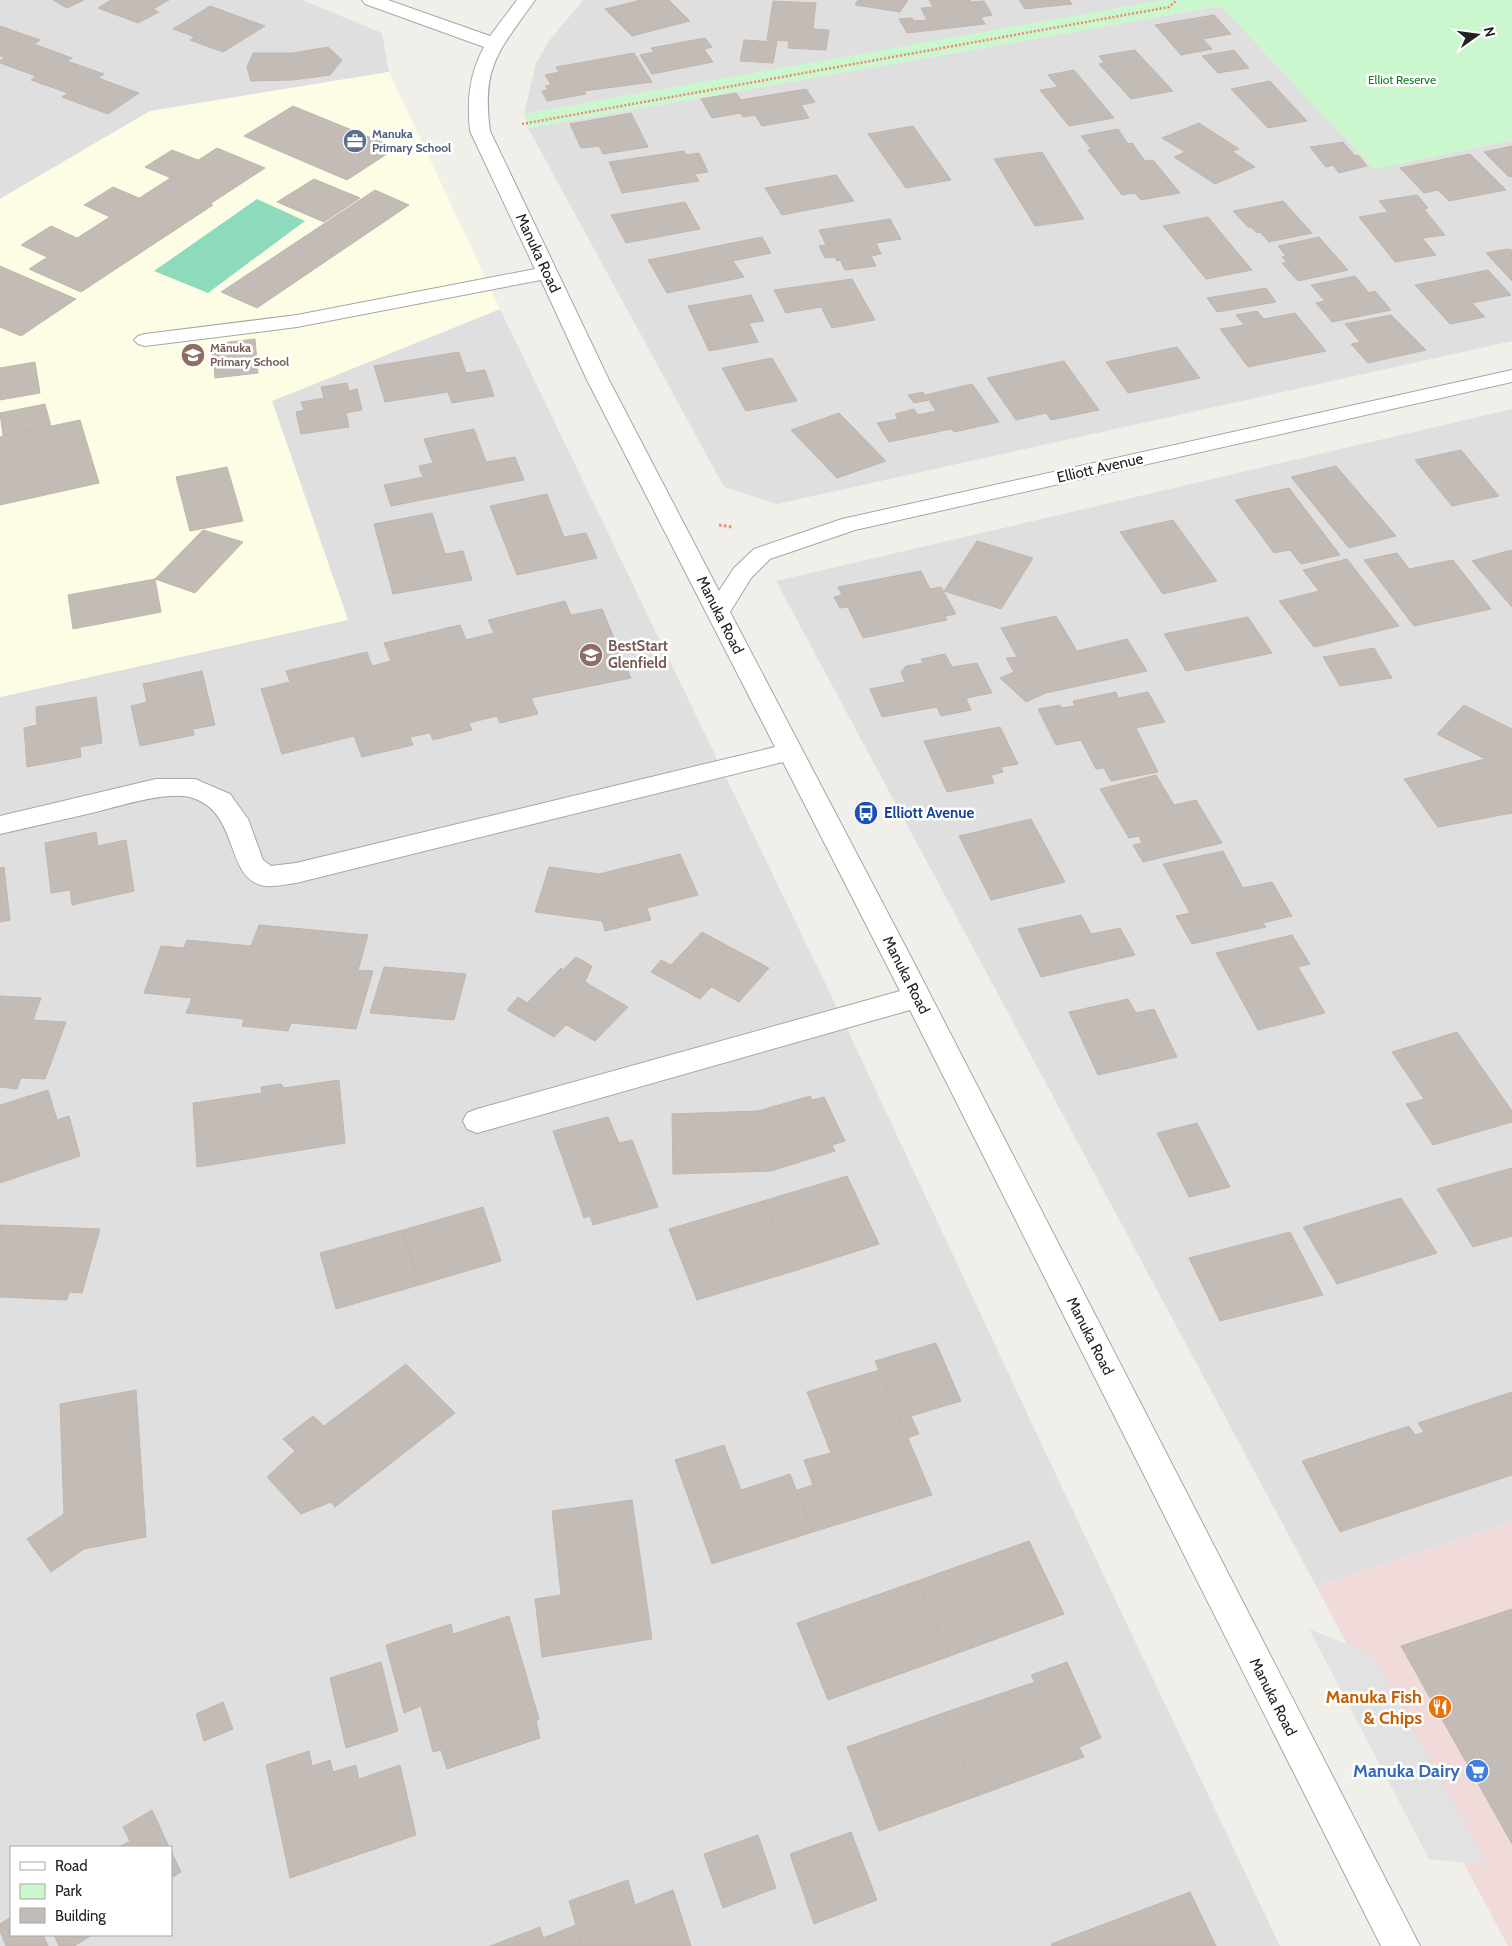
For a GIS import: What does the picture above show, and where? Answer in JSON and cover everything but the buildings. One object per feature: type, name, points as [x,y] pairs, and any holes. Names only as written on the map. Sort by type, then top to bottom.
[{"type":"street","points":[[371,0],[494,44]]},
{"type":"street","name":"Manuka Road","points":[[526,0],[494,44],[481,73],[477,103],[480,131],[598,380],[917,997],[1401,1946]]},
{"type":"street","points":[[145,340],[297,321],[547,273]]},
{"type":"street","name":"Elliott Avenue","points":[[718,612],[742,573],[762,554],[850,524],[1512,376]]},
{"type":"street","points":[[0,825],[156,788],[195,788],[220,801],[226,807],[235,819],[252,866],[266,876],[296,873],[790,752]]},
{"type":"street","points":[[477,1121],[917,997]]},
{"type":"path","points":[[522,124],[1170,7],[1177,0]]},
{"type":"shaded area","points":[[0,0],[302,0],[382,33],[389,72],[150,111],[0,199]]},
{"type":"shaded area","points":[[583,0],[1163,1],[524,114],[536,63],[549,41]]},
{"type":"shaded area","points":[[1221,6],[1374,169],[1512,140],[1512,341],[777,504],[724,487],[528,128]]},
{"type":"shaded area","name":"Mānuka Primary School","points":[[389,72],[500,309],[272,401],[348,620],[0,697],[0,199],[150,111]]},
{"type":"shaded area","points":[[500,309],[842,1018],[1280,1946],[0,1946],[0,697],[347,620],[272,401]]},
{"type":"shaded area","points":[[1512,409],[1512,1522],[1316,1586],[776,581]]},
{"type":"shaded area","points":[[1512,1522],[1512,1946],[1508,1946],[1316,1586]]},
{"type":"shaded area","points":[[1309,1629],[1372,1654],[1487,1865],[1429,1859]]},
{"type":"green space","name":"Elliot Reserve","points":[[1162,0],[1512,0],[1512,140],[1374,169],[1221,6],[528,128],[524,114]]},
{"type":"green space","points":[[257,199],[305,221],[208,293],[154,271]]},
{"type":"place","name":"Manuka Primary School","points":[[355,141]]},
{"type":"place","name":"Mānuka Primary School","points":[[193,355]]},
{"type":"place","name":"BestStart Glenfield","points":[[591,655]]},
{"type":"place","name":"Elliott Avenue","points":[[866,813]]},
{"type":"place","name":"Manuka Fish & Chips","points":[[1440,1707]]},
{"type":"place","name":"Manuka Dairy","points":[[1477,1771]]}]
